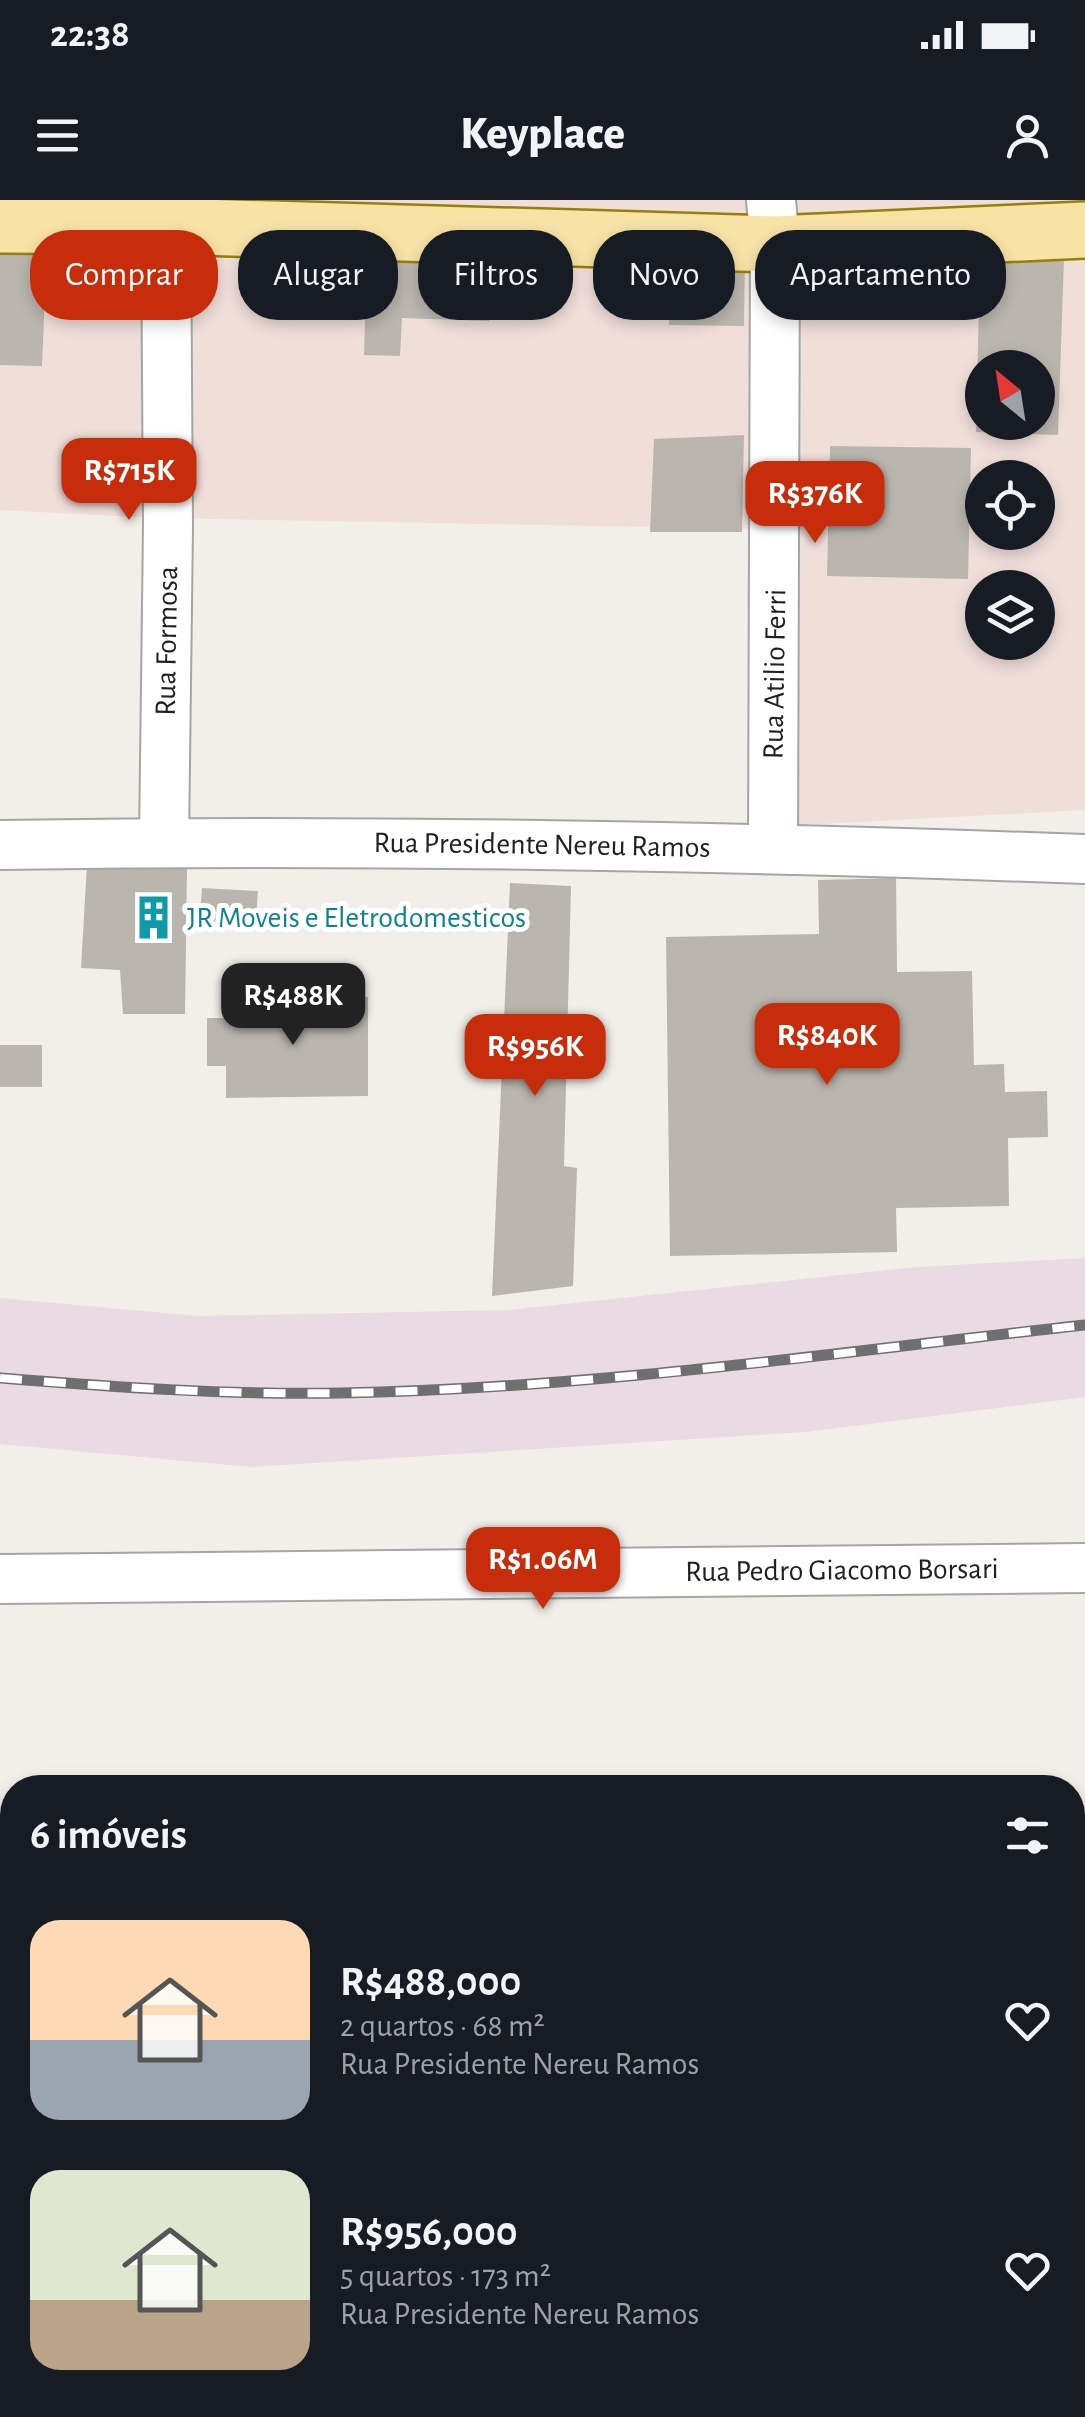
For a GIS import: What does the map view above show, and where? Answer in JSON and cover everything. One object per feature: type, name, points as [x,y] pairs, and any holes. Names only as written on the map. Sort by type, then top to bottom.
[{"type":"main road","points":[[0,225],[164,213],[1085,230]]},
{"type":"street","name":"Rua Formosa","points":[[164,213],[168,546],[164,842]]},
{"type":"street","name":"Rua Atilio Ferri","points":[[773,222],[774,848]]},
{"type":"street","name":"Rua Presidente Nereu Ramos","points":[[0,845],[164,842],[774,848],[1085,860]]},
{"type":"street","name":"Rua Pedro Giacomo Borsari","points":[[0,1579],[1085,1568]]},
{"type":"shaded area","points":[[0,200],[1085,200],[1085,810],[764,827],[765,529],[155,518],[0,510]]},
{"type":"shaded area","points":[[1085,1258],[1085,1397],[805,1432],[251,1467],[0,1444],[0,1298],[198,1316],[508,1310],[917,1267]]},
{"type":"building","points":[[0,247],[30,248],[30,320],[44,320],[42,366],[0,365]]},
{"type":"building","points":[[398,249],[418,249],[418,319],[402,318],[400,356],[364,355],[365,320],[398,320]]},
{"type":"building","points":[[735,258],[745,258],[744,326],[669,325],[669,320],[735,320]]},
{"type":"building","points":[[1064,258],[1058,435],[1055,350],[978,350],[979,320],[1006,320],[1006,259]]},
{"type":"building","points":[[744,435],[742,532],[650,532],[654,439]]},
{"type":"building","points":[[830,446],[971,448],[971,460],[965,460],[965,550],[969,550],[965,579],[827,576]]},
{"type":"building","name":"JR Moveis e Eletrodomesticos","points":[[87,864],[187,867],[185,1014],[123,1014],[120,970],[81,968]]},
{"type":"building","points":[[896,878],[897,972],[972,971],[974,1065],[1004,1064],[1005,1092],[1047,1091],[1048,1137],[1008,1138],[1009,1206],[896,1208],[897,1252],[670,1256],[666,937],[819,934],[818,880]]},
{"type":"building","points":[[510,883],[571,886],[564,1166],[577,1168],[573,1286],[492,1296]]},
{"type":"building","points":[[202,888],[258,891],[255,929],[199,926]]},
{"type":"building","points":[[368,997],[368,1096],[226,1098],[226,1066],[207,1066],[207,1018],[233,1018],[234,999]]},
{"type":"building","points":[[0,1045],[42,1045],[42,1087],[0,1087]]},
{"type":"railway","points":[[0,1378],[255,1393],[433,1390],[713,1368],[1085,1325]]},
{"type":"place","name":"JR Moveis e Eletrodomesticos","points":[[154,918]]}]
